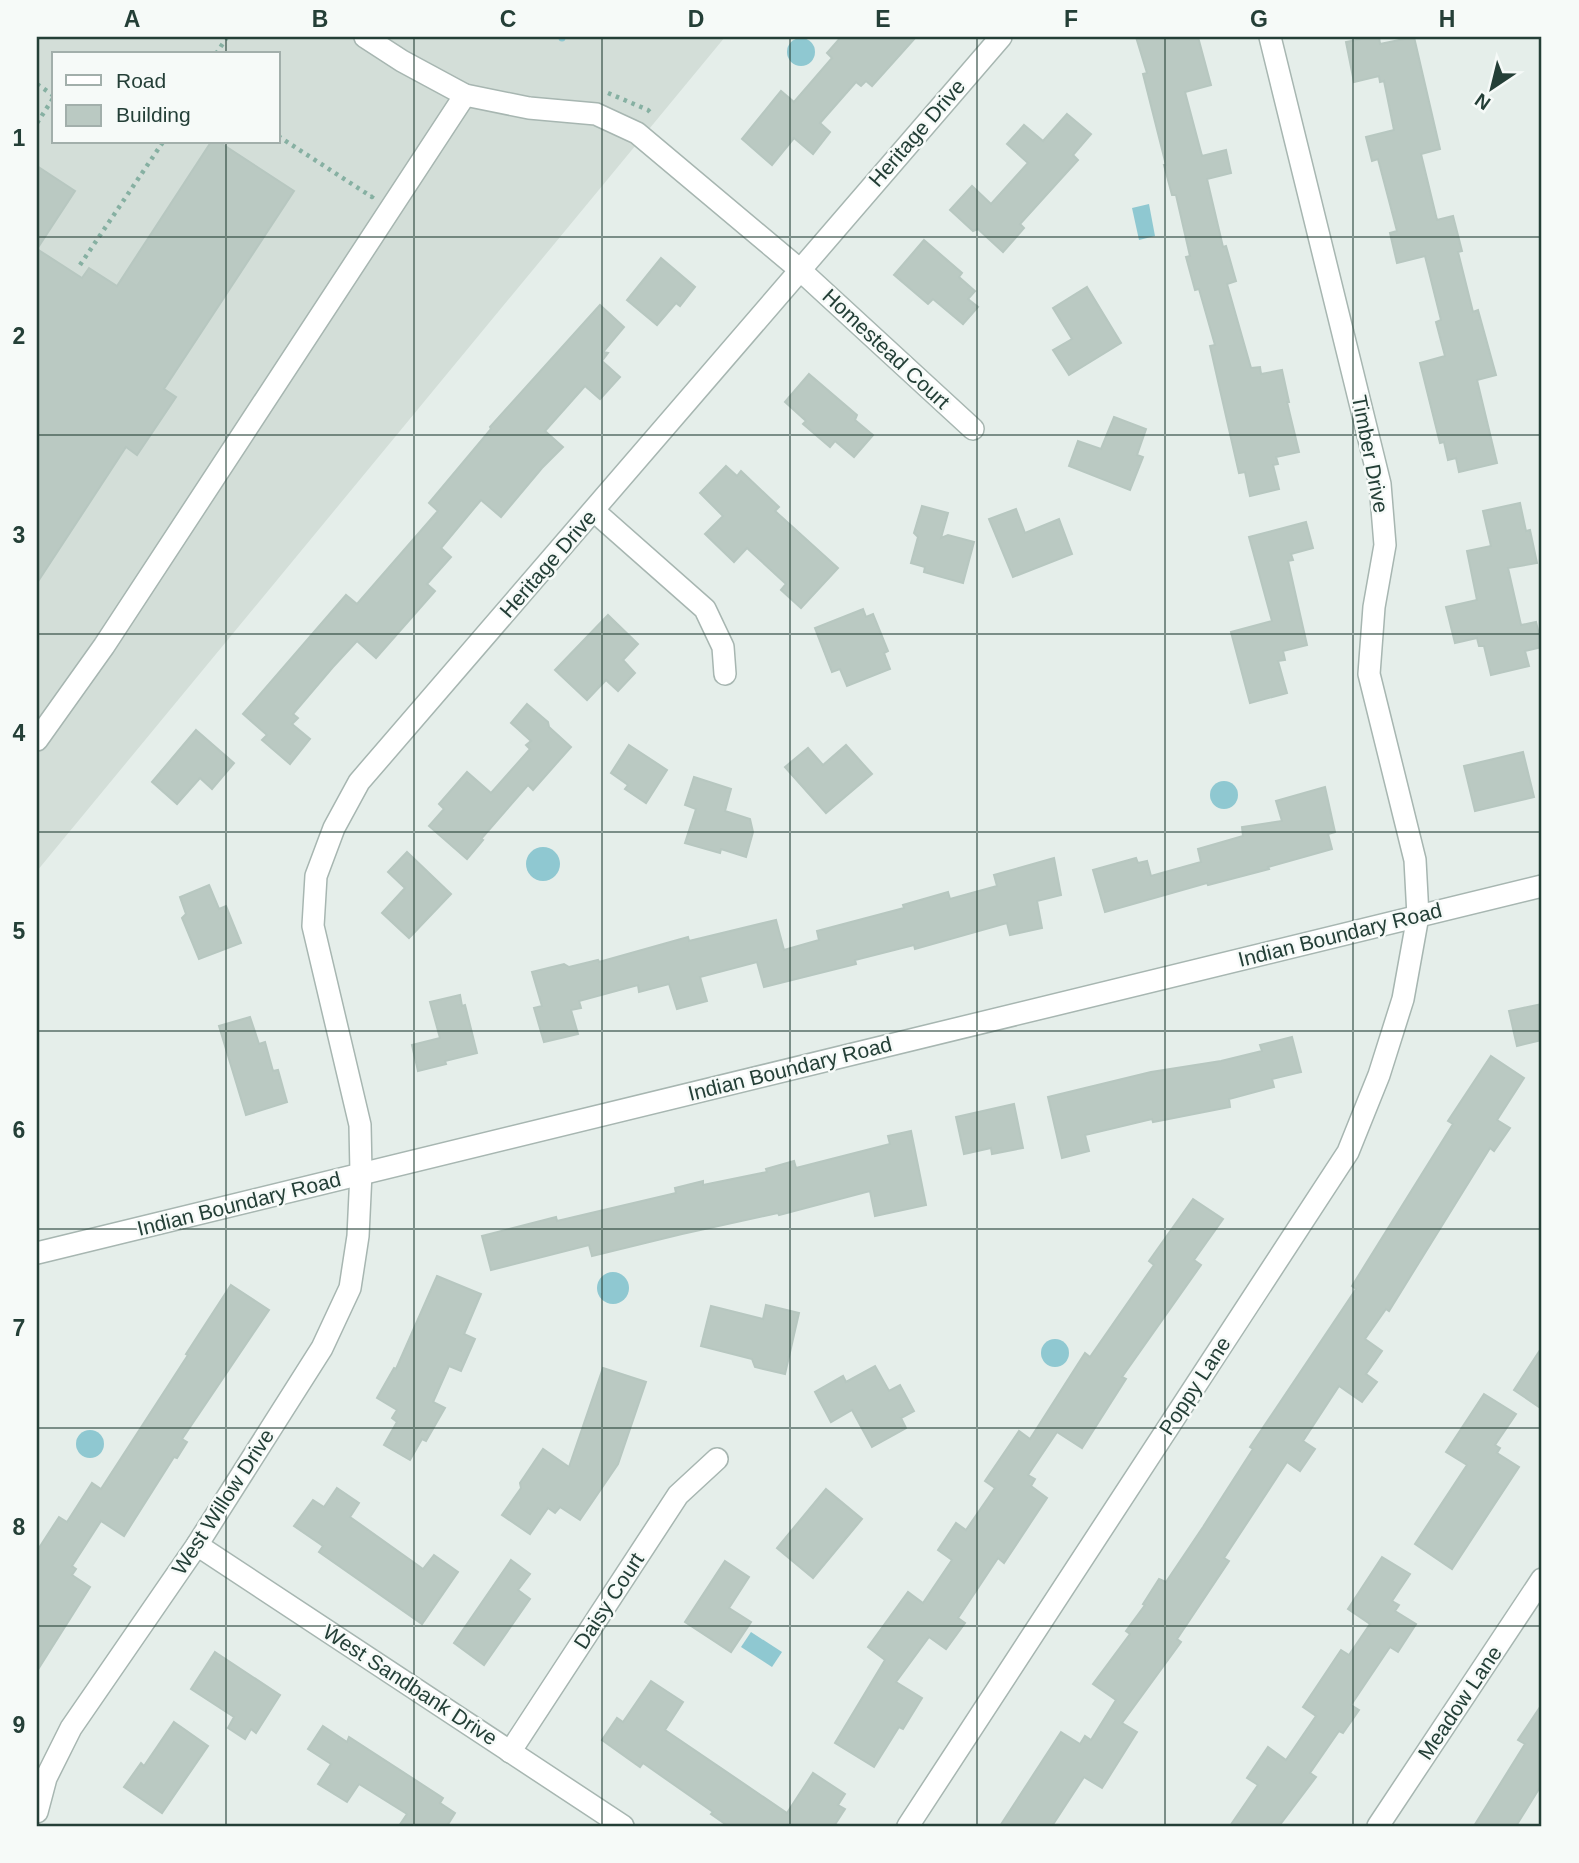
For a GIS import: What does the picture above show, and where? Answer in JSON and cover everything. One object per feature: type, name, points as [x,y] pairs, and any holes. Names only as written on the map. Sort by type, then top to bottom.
[{"type":"street","name":"Homestead Court","points":[[365,37],[402,61],[465,95],[529,108],[596,114],[637,133],[799,268],[973,429]]},
{"type":"street","name":"Heritage Drive","points":[[361,1174],[360,1125],[313,926],[316,876],[334,828],[359,782],[594,511],[799,268],[1001,37]]},
{"type":"street","name":"Timber Drive","points":[[1270,37],[1380,484],[1385,545],[1374,607],[1369,674],[1415,860],[1419,916]]},
{"type":"street","points":[[37,740],[104,646],[465,95]]},
{"type":"street","points":[[594,511],[705,609],[723,647],[725,674]]},
{"type":"street","name":"Indian Boundary Road","points":[[37,1253],[1542,886]]},
{"type":"street","name":"Poppy Lane","points":[[908,1826],[1348,1152],[1379,1075],[1403,999],[1419,916]]},
{"type":"street","name":"West Willow Drive","points":[[37,1812],[46,1778],[71,1728],[197,1545],[321,1348],[350,1288],[358,1236],[361,1174]]},
{"type":"street","name":"Daisy Court","points":[[510,1752],[678,1495],[717,1459]]},
{"type":"street","name":"West Sandbank Drive","points":[[197,1545],[624,1826]]},
{"type":"street","name":"Meadow Lane","points":[[1378,1826],[1542,1579]]},
{"type":"path","points":[[217,52],[227,37]]},
{"type":"path","points":[[37,84],[52,95]]},
{"type":"path","points":[[37,123],[52,100]]},
{"type":"path","points":[[80,265],[162,144]]},
{"type":"shaded area","points":[[37,37],[725,37],[37,871]]},
{"type":"water","points":[[801,38],[811,42],[815,52],[811,62],[801,66],[791,62],[787,52],[791,42]]},
{"type":"water","points":[[1149,204],[1155,236],[1139,240],[1132,208]]},
{"type":"water","points":[[1224,781],[1234,785],[1238,795],[1234,805],[1224,809],[1214,805],[1210,795],[1214,785]]},
{"type":"water","points":[[543,847],[555,852],[560,864],[555,876],[543,881],[531,876],[526,864],[531,852]]},
{"type":"water","points":[[613,1272],[624,1277],[629,1288],[624,1299],[613,1304],[602,1299],[597,1288],[602,1277]]},
{"type":"water","points":[[1055,1339],[1065,1343],[1069,1353],[1065,1363],[1055,1367],[1045,1363],[1041,1353],[1045,1343]]},
{"type":"water","points":[[90,1430],[100,1434],[104,1444],[100,1454],[90,1458],[80,1454],[76,1444],[80,1434]]},
{"type":"water","points":[[751,1632],[782,1652],[772,1667],[741,1647]]},
{"type":"building","points":[[841,37],[916,37],[872,86],[866,81],[861,86],[856,82],[820,123],[830,132],[813,154],[794,138],[772,165],[742,139],[781,91],[794,102],[832,58],[827,53]]},
{"type":"building","points":[[1136,37],[1198,37],[1211,85],[1185,92],[1202,156],[1226,150],[1231,173],[1207,179],[1223,247],[1226,246],[1236,281],[1227,284],[1251,368],[1260,367],[1261,374],[1282,370],[1299,452],[1276,457],[1278,464],[1273,465],[1279,489],[1250,496],[1245,472],[1239,473],[1210,346],[1215,345],[1199,289],[1195,290],[1186,257],[1190,256],[1176,195],[1172,195],[1164,165],[1143,74],[1147,73]]},
{"type":"building","points":[[1379,37],[1380,44],[1414,37],[1440,149],[1421,154],[1437,220],[1453,216],[1462,251],[1458,252],[1473,312],[1478,310],[1496,375],[1477,380],[1497,463],[1459,472],[1456,458],[1448,460],[1444,442],[1440,443],[1420,363],[1445,356],[1436,322],[1441,320],[1425,256],[1397,263],[1390,233],[1397,231],[1378,159],[1372,161],[1366,137],[1394,130],[1384,81],[1380,82],[1379,76],[1354,82],[1346,42]]},
{"type":"building","points":[[1067,114],[1091,134],[1073,155],[1078,160],[1020,224],[1024,228],[1003,252],[978,229],[973,231],[950,210],[972,186],[991,204],[1028,163],[1007,144],[1024,125],[1043,141]]},
{"type":"building","points":[[210,144],[222,144],[294,191],[164,389],[176,397],[137,455],[126,447],[37,583],[37,249],[82,278],[89,268],[117,286]]},
{"type":"building","points":[[37,166],[75,191],[37,249]]},
{"type":"building","points":[[924,240],[962,273],[959,277],[975,291],[968,299],[978,307],[963,324],[933,299],[928,304],[894,275]]},
{"type":"building","points":[[661,258],[695,287],[680,306],[676,303],[657,325],[627,300]]},
{"type":"building","points":[[1087,287],[1121,343],[1069,375],[1053,350],[1072,339],[1053,308]]},
{"type":"building","points":[[600,305],[624,327],[603,352],[608,353],[602,361],[620,377],[600,399],[585,386],[545,431],[563,447],[501,517],[481,500],[441,548],[451,557],[427,584],[435,591],[376,658],[357,641],[333,667],[293,714],[298,718],[292,724],[310,739],[290,764],[262,740],[267,735],[243,714],[346,595],[357,604],[438,511],[429,503],[490,427]]},
{"type":"building","points":[[809,374],[857,415],[855,420],[873,435],[854,457],[835,441],[830,447],[803,424],[806,421],[785,402]]},
{"type":"building","points":[[1114,417],[1146,429],[1137,455],[1143,457],[1130,490],[1069,466],[1078,441],[1101,449]]},
{"type":"building","points":[[726,466],[737,476],[741,471],[779,507],[775,511],[838,568],[801,608],[781,590],[786,584],[747,548],[734,562],[705,534],[723,516],[700,493]]},
{"type":"building","points":[[1520,503],[1526,531],[1530,530],[1537,563],[1508,568],[1521,625],[1536,622],[1542,647],[1525,651],[1529,666],[1491,675],[1484,646],[1479,646],[1477,638],[1455,643],[1446,607],[1477,600],[1467,551],[1491,546],[1483,511]]},
{"type":"building","points":[[922,506],[948,513],[941,538],[948,535],[974,542],[963,583],[924,572],[925,567],[911,563],[918,537],[914,533]]},
{"type":"building","points":[[1016,509],[1025,533],[1059,519],[1072,554],[1013,577],[989,519]]},
{"type":"building","points":[[1306,522],[1313,548],[1291,554],[1293,560],[1288,561],[1307,645],[1283,651],[1285,660],[1278,661],[1287,693],[1250,703],[1231,632],[1272,621],[1249,537]]},
{"type":"building","points":[[863,609],[866,617],[873,614],[888,651],[884,653],[890,669],[847,686],[840,669],[832,672],[815,628]]},
{"type":"building","points":[[608,615],[638,644],[623,660],[635,673],[618,691],[606,680],[587,700],[555,670]]},
{"type":"building","points":[[527,704],[571,747],[533,790],[528,785],[467,859],[429,826],[444,809],[439,804],[467,772],[491,793],[530,749],[526,745],[531,741],[511,723]]},
{"type":"building","points":[[196,730],[234,763],[212,789],[200,778],[177,804],[152,782]]},
{"type":"building","points":[[629,745],[667,770],[646,803],[625,789],[628,785],[611,773]]},
{"type":"building","points":[[846,745],[872,774],[826,813],[785,767],[808,748],[823,765]]},
{"type":"building","points":[[1523,752],[1534,797],[1475,811],[1464,766]]},
{"type":"building","points":[[694,777],[731,789],[725,811],[750,819],[753,832],[746,857],[721,849],[720,853],[685,843],[696,809],[685,805]]},
{"type":"building","points":[[1325,787],[1335,832],[1328,834],[1332,849],[1268,867],[1269,869],[1208,885],[1207,883],[1105,912],[1093,870],[1136,858],[1138,863],[1147,861],[1151,876],[1201,862],[1198,849],[1243,836],[1242,827],[1282,821],[1276,801]]},
{"type":"building","points":[[407,852],[451,894],[409,938],[382,913],[405,888],[388,872]]},
{"type":"building","points":[[1054,858],[1061,895],[1037,901],[1042,928],[1010,935],[1007,923],[915,949],[914,945],[855,960],[856,964],[764,987],[757,962],[700,977],[707,1001],[677,1009],[669,984],[639,992],[638,985],[579,1001],[581,1008],[571,1010],[578,1034],[544,1042],[534,1008],[542,1006],[532,972],[564,964],[569,967],[598,960],[599,962],[688,937],[689,941],[776,920],[784,950],[819,940],[817,931],[904,908],[903,905],[948,892],[950,899],[997,886],[994,875]]},
{"type":"building","points":[[209,885],[219,909],[226,906],[241,943],[199,959],[182,918],[186,914],[180,897]]},
{"type":"building","points":[[460,995],[477,1053],[418,1071],[412,1045],[440,1038],[430,1002]]},
{"type":"building","points":[[1542,1004],[1542,1040],[1517,1046],[1509,1011]]},
{"type":"building","points":[[250,1017],[259,1044],[265,1042],[273,1071],[278,1070],[287,1102],[246,1115],[219,1026]]},
{"type":"building","points":[[1292,1037],[1301,1072],[1272,1079],[1274,1087],[1229,1099],[1230,1107],[1153,1122],[1152,1119],[1085,1135],[1089,1151],[1062,1158],[1048,1097],[1151,1072],[1221,1061],[1262,1051],[1260,1045]]},
{"type":"building","points":[[1491,1056],[1524,1078],[1497,1120],[1510,1128],[1494,1151],[1490,1148],[1389,1311],[1386,1309],[1365,1339],[1382,1351],[1366,1374],[1377,1382],[1362,1402],[1339,1386],[1303,1441],[1315,1449],[1300,1471],[1287,1462],[1224,1558],[1229,1561],[1177,1639],[1181,1642],[1122,1723],[1137,1732],[1102,1788],[1084,1777],[1052,1826],[1000,1826],[1061,1732],[1080,1744],[1085,1736],[1091,1740],[1116,1700],[1093,1684],[1130,1634],[1126,1631],[1145,1605],[1143,1604],[1159,1579],[1166,1582],[1203,1527],[1253,1449],[1250,1447],[1356,1289],[1352,1286],[1453,1124],[1448,1121]]},
{"type":"building","points":[[1014,1104],[1023,1148],[992,1154],[991,1148],[964,1154],[956,1117]]},
{"type":"building","points":[[911,1131],[926,1205],[875,1216],[870,1191],[779,1215],[778,1213],[682,1234],[592,1256],[589,1245],[491,1270],[482,1236],[556,1217],[557,1221],[676,1193],[675,1188],[703,1181],[703,1185],[767,1172],[766,1169],[794,1161],[796,1168],[890,1144],[888,1136]]},
{"type":"building","points":[[1193,1199],[1223,1219],[1194,1260],[1201,1265],[1122,1377],[1126,1379],[1082,1448],[1057,1432],[1028,1475],[1035,1479],[1031,1486],[1047,1498],[1004,1563],[998,1558],[958,1618],[965,1623],[946,1649],[929,1637],[896,1682],[922,1698],[903,1729],[899,1727],[874,1767],[835,1743],[885,1660],[868,1647],[908,1592],[923,1603],[952,1560],[938,1550],[956,1523],[966,1530],[995,1488],[985,1481],[1019,1431],[1030,1439],[1085,1353],[1090,1357],[1154,1265],[1149,1261]]},
{"type":"building","points":[[437,1276],[481,1294],[464,1334],[475,1339],[461,1371],[449,1366],[433,1402],[445,1408],[426,1441],[422,1439],[410,1460],[384,1445],[397,1422],[392,1418],[397,1410],[377,1398],[394,1368],[396,1369]]},
{"type":"building","points":[[231,1285],[269,1310],[182,1439],[187,1442],[177,1458],[174,1457],[124,1536],[101,1521],[72,1566],[76,1569],[72,1575],[90,1587],[37,1671],[37,1551],[59,1517],[67,1522],[92,1483],[101,1489]]},
{"type":"building","points":[[766,1305],[799,1313],[785,1374],[755,1367],[752,1359],[701,1346],[711,1306],[763,1319]]},
{"type":"building","points":[[1542,1347],[1542,1409],[1514,1390]]},
{"type":"building","points":[[875,1366],[889,1391],[900,1385],[914,1411],[901,1418],[906,1428],[872,1447],[852,1410],[831,1422],[815,1392],[843,1376],[846,1382]]},
{"type":"building","points":[[603,1368],[646,1382],[618,1464],[580,1520],[560,1507],[555,1513],[548,1508],[530,1534],[502,1515],[543,1449],[569,1467]]},
{"type":"building","points":[[1484,1394],[1516,1414],[1495,1445],[1500,1448],[1497,1453],[1519,1467],[1452,1569],[1415,1544],[1467,1465],[1446,1452]]},
{"type":"building","points":[[337,1488],[359,1503],[350,1517],[423,1569],[434,1555],[458,1572],[422,1624],[319,1552],[323,1546],[294,1526],[313,1500],[324,1507]]},
{"type":"building","points":[[826,1489],[862,1519],[813,1578],[777,1548]]},
{"type":"building","points":[[1382,1557],[1410,1574],[1392,1601],[1399,1605],[1395,1611],[1416,1624],[1398,1652],[1390,1647],[1351,1705],[1359,1710],[1343,1733],[1339,1731],[1310,1773],[1316,1777],[1279,1826],[1230,1826],[1258,1785],[1247,1778],[1268,1747],[1286,1760],[1316,1716],[1303,1707],[1341,1650],[1349,1655],[1370,1624],[1348,1609]]},
{"type":"building","points":[[511,1560],[530,1574],[518,1590],[530,1599],[484,1665],[454,1643]]},
{"type":"building","points":[[725,1561],[749,1577],[729,1608],[751,1622],[731,1652],[685,1622]]},
{"type":"building","points":[[215,1652],[280,1695],[256,1733],[251,1729],[245,1739],[228,1728],[234,1717],[191,1689]]},
{"type":"building","points":[[651,1681],[683,1702],[665,1730],[787,1813],[813,1773],[845,1794],[838,1805],[845,1809],[834,1826],[728,1826],[711,1814],[713,1812],[643,1763],[640,1767],[602,1740],[617,1718],[623,1722]]},
{"type":"building","points":[[1542,1704],[1542,1784],[1516,1826],[1474,1826],[1525,1744],[1518,1740]]},
{"type":"building","points":[[174,1722],[208,1746],[162,1813],[124,1787],[141,1763],[144,1766]]},
{"type":"building","points":[[323,1726],[347,1742],[349,1737],[443,1798],[440,1803],[455,1813],[447,1826],[399,1826],[407,1814],[359,1784],[347,1802],[318,1784],[331,1764],[308,1749]]}]
